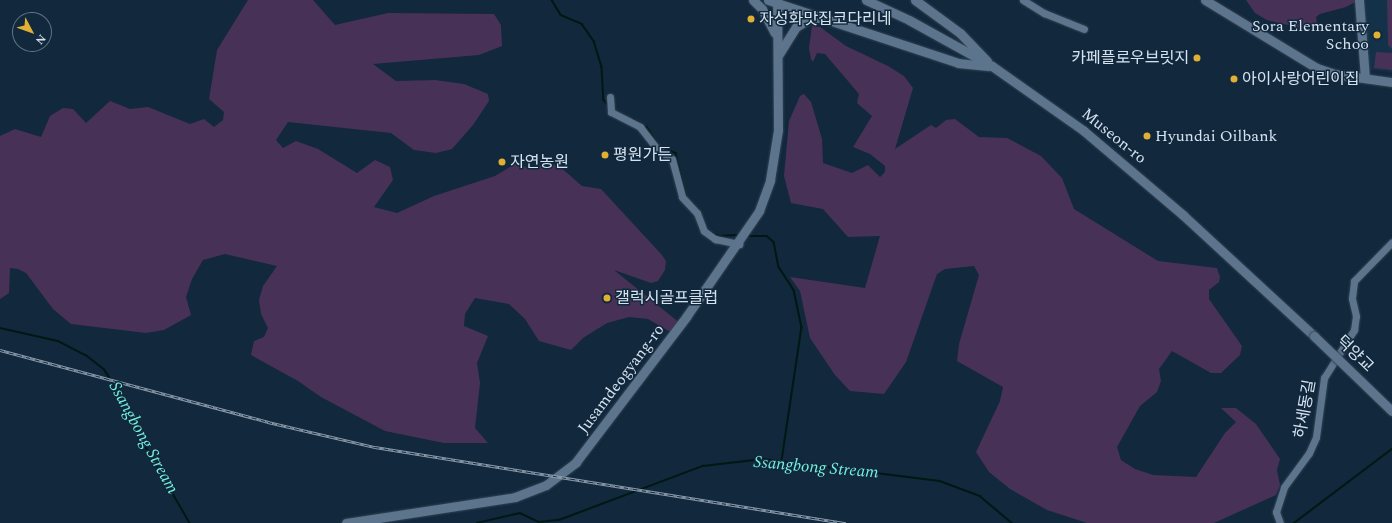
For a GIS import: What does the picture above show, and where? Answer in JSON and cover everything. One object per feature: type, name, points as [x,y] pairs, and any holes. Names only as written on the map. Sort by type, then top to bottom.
[{"type":"street","points":[[753,0],[762,9],[777,38]]},
{"type":"street","name":"Museon-ro","points":[[866,0],[909,20],[992,66],[1056,110],[1112,152],[1314,336]]},
{"type":"street","points":[[914,0],[960,33],[992,66]]},
{"type":"street","points":[[1023,0],[1044,13],[1084,29]]},
{"type":"street","points":[[1205,0],[1317,68],[1334,74],[1392,82]]},
{"type":"street","points":[[1359,0],[1365,78]]},
{"type":"street","points":[[774,1],[958,63],[992,66]]},
{"type":"street","name":"Jusamdeogyang-ro","points":[[346,523],[516,497],[555,480],[586,449],[748,232],[765,198],[774,159],[778,130],[779,54],[774,1]]},
{"type":"street","points":[[779,54],[796,27],[809,19],[822,18]]},
{"type":"street","points":[[610,97],[611,111],[640,127],[657,149],[672,159],[682,196],[697,213],[704,231],[715,239],[740,243]]},
{"type":"street","name":"하세동길","points":[[1280,523],[1276,512],[1284,487],[1309,453],[1316,437],[1324,378],[1354,330],[1356,316],[1352,298],[1354,282],[1392,242]]},
{"type":"street","name":"덕양교","points":[[1314,336],[1392,411]]},
{"type":"shaded area","points":[[248,0],[313,0],[335,25],[388,13],[494,14],[501,25],[502,46],[479,55],[373,64],[396,81],[435,80],[464,84],[488,94],[489,101],[473,125],[452,149],[436,153],[414,150],[391,133],[288,122],[276,140],[283,148],[296,141],[318,149],[357,173],[375,160],[390,167],[393,180],[374,207],[397,213],[434,196],[495,176],[515,164],[531,169],[543,164],[558,165],[582,186],[601,189],[662,255],[666,261],[665,270],[658,281],[651,283],[614,270],[681,324],[674,334],[648,319],[629,317],[607,323],[583,338],[571,350],[539,341],[525,319],[509,304],[475,298],[465,314],[464,326],[488,336],[477,363],[480,383],[475,428],[488,443],[444,443],[385,431],[321,397],[298,381],[251,355],[254,341],[264,337],[268,328],[261,314],[259,300],[263,286],[277,266],[225,254],[203,260],[192,279],[186,297],[191,315],[164,330],[146,333],[71,324],[53,309],[26,273],[18,269],[10,268],[9,293],[0,299],[0,136],[15,129],[41,137],[50,116],[63,108],[73,109],[86,123],[110,101],[130,109],[148,107],[190,124],[204,119],[214,127],[223,120],[224,112],[209,99],[217,50]]},
{"type":"shaded area","points":[[1246,0],[1359,0],[1346,7],[1320,14],[1316,17],[1317,23],[1315,28],[1309,30],[1267,20],[1255,13]]},
{"type":"shaded area","name":"Sora Elementary Schoo","points":[[1359,0],[1392,0],[1392,72],[1365,69]]},
{"type":"shaded area","points":[[1387,0],[1392,0],[1392,49],[1388,45]]},
{"type":"shaded area","points":[[812,26],[820,27],[846,46],[888,66],[904,76],[913,88],[895,149],[931,125],[936,128],[946,120],[955,119],[979,137],[1007,138],[1041,156],[1062,178],[1074,209],[1158,261],[1217,268],[1220,277],[1219,282],[1209,290],[1209,299],[1242,346],[1240,355],[1221,373],[1211,373],[1172,351],[1159,369],[1161,381],[1157,392],[1140,406],[1117,447],[1121,460],[1135,469],[1153,475],[1196,477],[1225,433],[1236,422],[1221,408],[1236,408],[1256,424],[1280,459],[1277,470],[1280,485],[1276,495],[1214,523],[1087,523],[1047,510],[1010,489],[989,472],[976,452],[1000,401],[1003,387],[957,361],[959,344],[979,275],[974,266],[945,269],[937,274],[906,362],[884,394],[850,391],[835,375],[810,338],[800,291],[790,277],[865,288],[880,236],[848,237],[823,209],[791,203],[784,176],[789,121],[800,96],[804,94],[811,102],[822,139],[823,163],[852,173],[868,165],[880,177],[885,172],[885,166],[870,154],[853,147],[872,116],[857,103],[859,94],[825,54],[817,53],[813,62],[811,59],[809,48]]},
{"type":"shaded area","points":[[1376,52],[1392,53],[1392,70],[1374,68]]},
{"type":"waterway","points":[[552,0],[561,15],[582,24],[594,41],[602,67],[604,100],[609,106]]},
{"type":"waterway","points":[[633,119],[647,127],[660,147],[676,153],[687,198]]},
{"type":"waterway","points":[[705,225],[710,232],[720,236],[737,235]]},
{"type":"waterway","points":[[747,236],[767,236],[774,242],[779,267],[794,290],[802,327],[782,461]]},
{"type":"waterway","name":"Ssangbong Stream","points":[[0,328],[58,341],[86,355],[104,369],[128,406],[143,442],[190,523]]},
{"type":"waterway","name":"Ssangbong Stream","points":[[1294,523],[1392,449]]},
{"type":"waterway","name":"Ssangbong Stream","points":[[477,523],[520,513],[539,522],[559,520],[703,466],[763,459],[940,481],[980,496],[1012,523]]},
{"type":"railway","points":[[0,350],[268,422],[375,447],[846,523]]},
{"type":"place","name":"자성화맛집코다리네","points":[[751,19]]},
{"type":"place","name":"Sora Elementary Schoo","points":[[1377,35]]},
{"type":"place","name":"카페플로우브릿지","points":[[1197,58]]},
{"type":"place","name":"아이사랑어린이집","points":[[1234,79]]},
{"type":"place","name":"Hyundai Oilbank","points":[[1147,136]]},
{"type":"place","name":"평원가든","points":[[605,155]]},
{"type":"place","name":"자연농원","points":[[502,162]]},
{"type":"place","name":"갤럭시골프클럽","points":[[607,298]]}]
